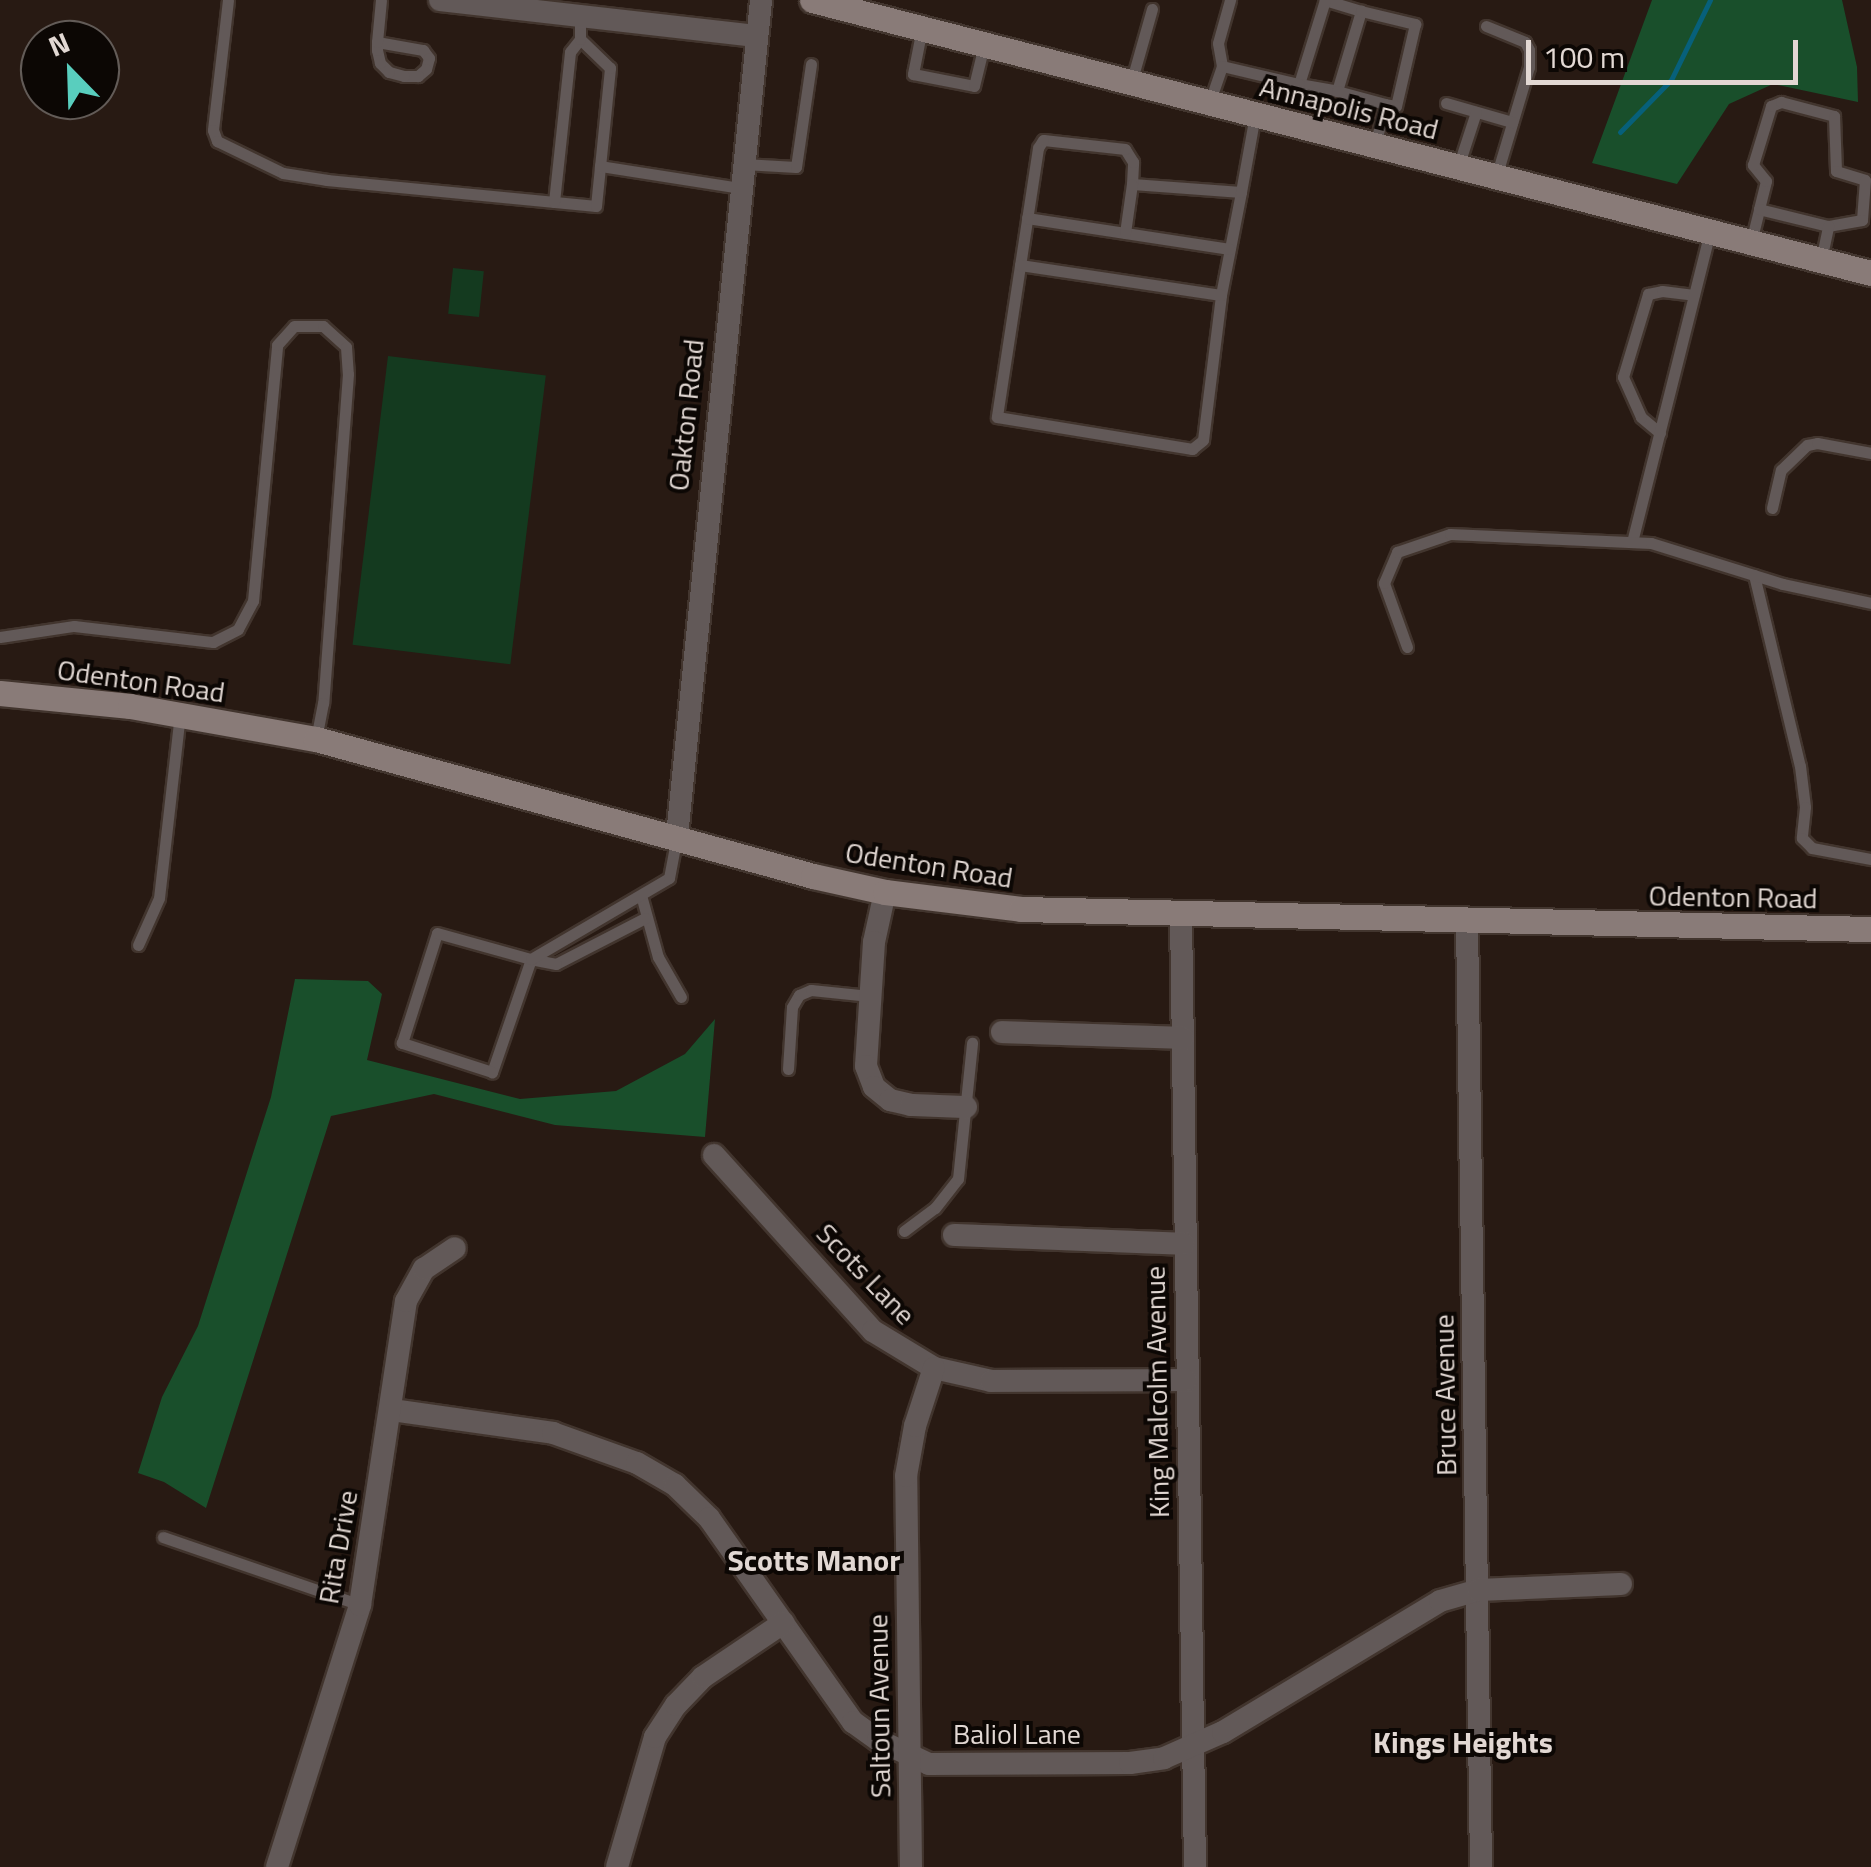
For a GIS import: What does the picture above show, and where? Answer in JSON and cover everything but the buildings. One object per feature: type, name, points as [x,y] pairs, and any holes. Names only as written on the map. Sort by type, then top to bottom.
[{"type":"street","points":[[440,0],[580,28],[756,36]]},
{"type":"street","name":"Oakton Road","points":[[677,836],[761,0]]},
{"type":"street","name":"Annapolis Road","points":[[812,0],[1871,273]]},
{"type":"street","name":"Odenton Road","points":[[0,693],[180,715],[316,739],[884,892],[1022,910],[1871,929]]},
{"type":"street","points":[[884,892],[870,996],[866,1066],[874,1087],[890,1100],[911,1105],[966,1107]]},
{"type":"street","name":"King Malcolm Avenue","points":[[1181,916],[1196,1867]]},
{"type":"street","name":"Bruce Avenue","points":[[1467,922],[1481,1867]]},
{"type":"street","points":[[1002,1032],[1182,1038]]},
{"type":"street","name":"Scots Lane","points":[[714,1155],[873,1331],[900,1352],[934,1368],[991,1381],[1186,1380]]},
{"type":"street","points":[[954,1235],[1184,1244]]},
{"type":"street","name":"Rita Drive","points":[[277,1867],[360,1606],[406,1300],[424,1269],[455,1248]]},
{"type":"street","name":"Saltoun Avenue","points":[[911,1867],[906,1476],[934,1368]]},
{"type":"street","name":"Baliol Lane","points":[[392,1410],[553,1433],[637,1463],[675,1485],[709,1518],[852,1722],[929,1764],[1130,1764],[1194,1747],[1440,1601],[1478,1590],[1620,1584]]},
{"type":"street","points":[[616,1867],[655,1738],[676,1705],[703,1677],[783,1623]]},
{"type":"lane","points":[[228,0],[213,130],[225,148],[283,173],[596,206],[610,68],[580,28]]},
{"type":"lane","points":[[377,42],[423,50],[429,58],[426,69],[413,77],[389,72],[380,63],[377,42],[381,0]]},
{"type":"lane","points":[[1210,104],[1222,66],[1218,43],[1230,0]]},
{"type":"lane","points":[[1222,66],[1299,84],[1337,91],[1396,106],[1415,24],[1326,0],[1299,84]]},
{"type":"lane","points":[[1131,83],[1152,9]]},
{"type":"lane","points":[[1337,91],[1361,11]]},
{"type":"lane","points":[[1486,26],[1524,42],[1529,50],[1529,66],[1496,176]]},
{"type":"lane","points":[[554,202],[570,52],[580,28]]},
{"type":"lane","points":[[922,28],[913,74],[974,86],[984,44]]},
{"type":"lane","points":[[743,164],[796,167],[811,64]]},
{"type":"lane","points":[[1750,242],[1766,182],[1753,166],[1769,109],[1777,102],[1834,116],[1836,171],[1862,176],[1868,190],[1860,222],[1828,226],[1759,209]]},
{"type":"lane","points":[[1446,103],[1512,122]]},
{"type":"lane","points":[[1375,146],[1385,104]]},
{"type":"lane","points":[[1458,167],[1476,112]]},
{"type":"lane","points":[[1125,233],[1132,162],[1125,149],[1043,140],[1038,148],[997,417],[1192,449],[1203,440],[1221,295],[1254,115]]},
{"type":"lane","points":[[600,166],[740,188]]},
{"type":"lane","points":[[1132,184],[1241,192]]},
{"type":"lane","points":[[1027,218],[1230,249]]},
{"type":"lane","points":[[1821,260],[1828,226]]},
{"type":"lane","points":[[1632,542],[1710,231]]},
{"type":"lane","points":[[1020,265],[1221,295]]},
{"type":"lane","points":[[1660,434],[1641,417],[1623,377],[1648,294],[1662,291],[1694,295]]},
{"type":"lane","points":[[0,638],[74,626],[213,642],[238,629],[254,600],[277,344],[294,326],[323,326],[346,347],[348,374],[323,703],[316,739]]},
{"type":"lane","points":[[1772,508],[1781,470],[1808,445],[1817,443],[1871,453]]},
{"type":"lane","points":[[1407,647],[1384,583],[1397,552],[1450,534],[1652,544],[1754,575],[1871,603]]},
{"type":"lane","points":[[1754,575],[1800,766],[1805,806],[1802,838],[1812,848],[1871,859]]},
{"type":"lane","points":[[138,945],[159,898],[180,715]]},
{"type":"lane","points":[[645,918],[556,964],[531,959],[437,933],[402,1043],[492,1072],[531,959],[669,878],[677,836]]},
{"type":"lane","points":[[641,895],[658,957],[681,997]]},
{"type":"lane","points":[[788,1069],[792,1007],[800,996],[811,990],[870,996]]},
{"type":"lane","points":[[904,1231],[936,1208],[958,1180],[972,1044]]},
{"type":"lane","points":[[163,1537],[360,1606]]},
{"type":"green space","points":[[1652,0],[1842,0],[1857,67],[1858,102],[1773,84],[1729,104],[1677,184],[1592,163]]},
{"type":"green space","points":[[453,268],[484,271],[479,317],[448,314]]},
{"type":"green space","points":[[388,356],[546,375],[510,664],[353,645]]},
{"type":"green space","points":[[295,979],[368,981],[382,994],[367,1060],[520,1099],[616,1091],[685,1054],[715,1019],[705,1137],[555,1125],[434,1094],[331,1116],[206,1508],[164,1482],[138,1473],[162,1397],[198,1326],[271,1097]]},
{"type":"waterway","points":[[1620,132],[1671,80],[1710,0]]},
{"type":"district","name":"Scotts Manor","points":[[814,1560]]},
{"type":"district","name":"Kings Heights","points":[[1463,1742]]}]
